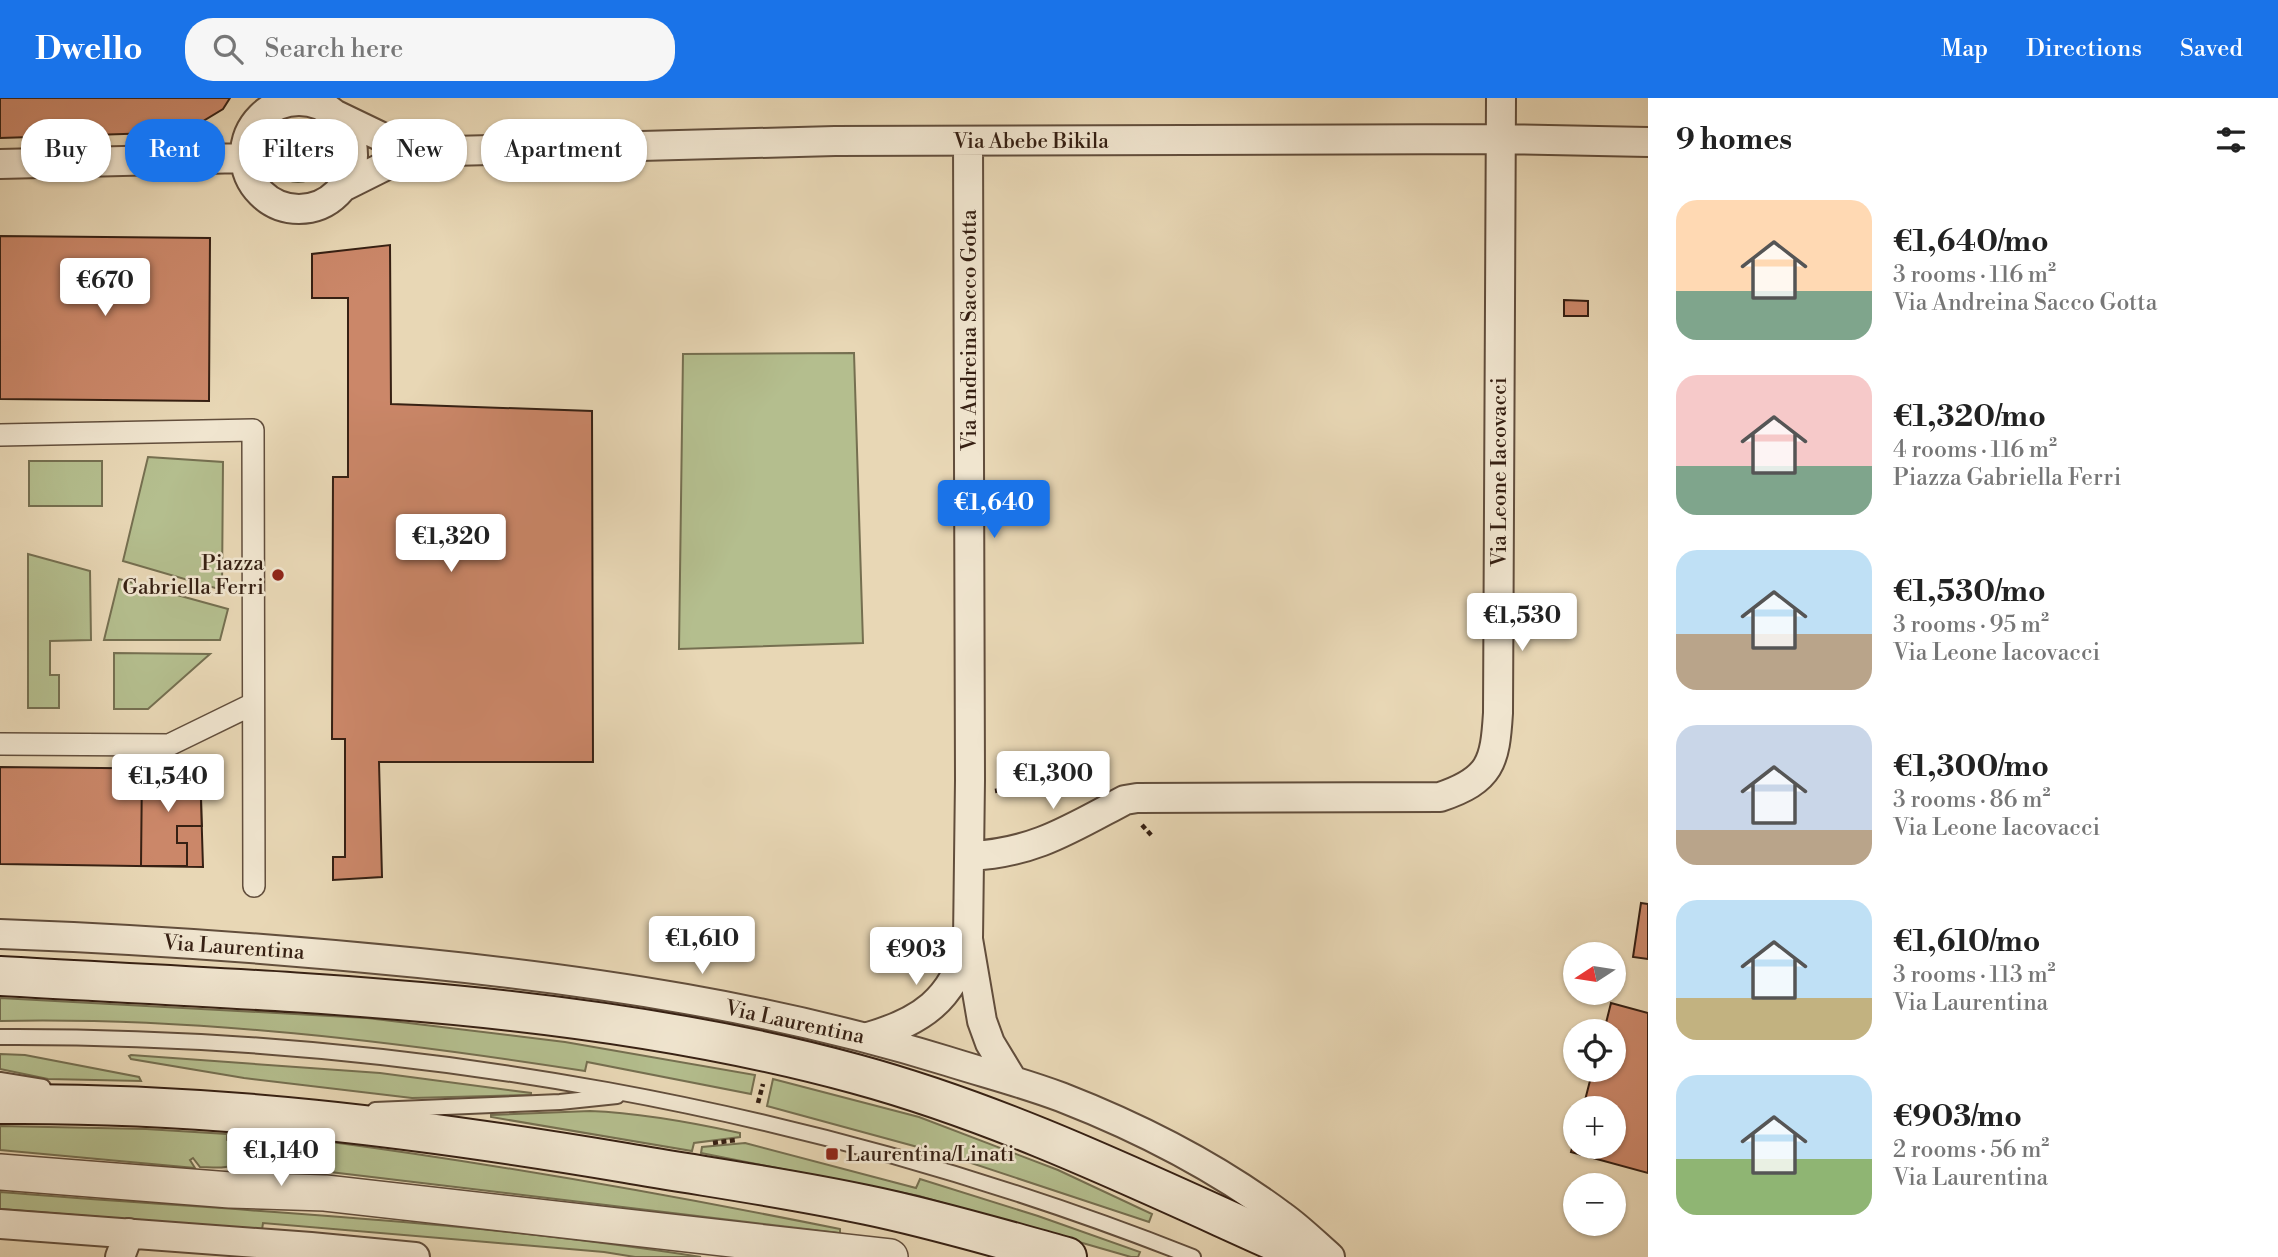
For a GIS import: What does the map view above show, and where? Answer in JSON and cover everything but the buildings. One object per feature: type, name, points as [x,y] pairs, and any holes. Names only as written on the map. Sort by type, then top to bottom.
[{"type":"main road","name":"Via Laurentina","points":[[0,976],[343,996],[475,1008],[678,1035],[769,1054],[901,1087],[1043,1138],[1310,1257]]},
{"type":"main road","points":[[0,1104],[151,1105],[396,1128],[553,1151],[866,1204],[939,1221],[1067,1257]]},
{"type":"street","name":"Via Leone Iacovacci","points":[[970,856],[1003,853],[1040,844],[1125,800],[1137,798],[1440,797],[1476,779],[1493,759],[1498,713],[1501,98]]},
{"type":"street","points":[[252,182],[269,200],[281,206],[293,209],[315,206],[326,202],[343,187],[353,154],[347,132],[333,114],[316,104],[284,103],[261,119]]},
{"type":"street","name":"Via Abebe Bikila","points":[[333,114],[372,133]]},
{"type":"street","name":"Via Abebe Bikila","points":[[467,151],[835,141],[1501,139],[1648,142]]},
{"type":"street","name":"Via Andreina Sacco Gotta","points":[[968,141],[968,939]]},
{"type":"street","points":[[0,164],[239,158]]},
{"type":"street","name":"Via Abebe Bikila","points":[[343,187],[372,172]]},
{"type":"street","points":[[0,435],[253,430],[254,886]]},
{"type":"street","points":[[0,744],[169,745],[253,704]]},
{"type":"street","name":"Via Laurentina","points":[[0,933],[177,942],[530,974],[689,999],[868,1037],[1060,1097],[1133,1128],[1187,1156],[1283,1216],[1330,1257]]},
{"type":"street","points":[[868,1037],[905,1025],[933,1005],[955,979],[968,939]]},
{"type":"street","points":[[968,939],[982,1021],[990,1043],[1013,1081]]},
{"type":"street","points":[[0,1172],[230,1190],[325,1193],[890,1257]]},
{"type":"street","points":[[0,1224],[124,1245],[415,1257]]},
{"type":"lane","points":[[0,1037],[240,1043],[317,1049],[515,1073],[638,1094],[795,1130],[964,1177],[1143,1237],[1193,1257]]},
{"type":"lane","points":[[0,1080],[99,1093],[151,1105]]},
{"type":"lane","points":[[304,1118],[365,1111],[560,1102],[638,1094]]},
{"type":"path","points":[[988,792],[1066,779],[1077,780],[1087,796]]},
{"type":"path","points":[[758,1106],[764,1076]]},
{"type":"path","points":[[711,1143],[738,1140]]},
{"type":"green space","points":[[854,353],[863,643],[679,649],[683,354]]},
{"type":"green space","points":[[148,457],[223,462],[222,590],[123,561]]},
{"type":"green space","points":[[29,461],[102,461],[102,506],[29,506]]},
{"type":"green space","points":[[28,554],[90,571],[91,640],[50,641],[50,675],[59,675],[59,708],[28,708]]},
{"type":"green space","points":[[119,579],[228,609],[220,640],[104,640]]},
{"type":"green space","points":[[114,653],[210,654],[148,709],[114,709]]},
{"type":"green space","points":[[0,998],[367,1018],[565,1042],[755,1075],[751,1094],[587,1062],[585,1071],[294,1033],[147,1023],[0,1021]]},
{"type":"green space","points":[[0,1054],[25,1055],[139,1077],[141,1081],[48,1079],[0,1069]]},
{"type":"green space","points":[[131,1055],[380,1073],[531,1095],[412,1098],[244,1078],[131,1059]]},
{"type":"green space","points":[[773,1079],[919,1117],[1058,1170],[1152,1214],[1149,1222],[947,1155],[767,1106]]},
{"type":"green space","points":[[590,1111],[684,1122],[740,1133],[740,1137],[694,1143],[692,1151],[491,1117]]},
{"type":"green space","points":[[0,1126],[146,1129],[227,1134],[227,1140],[248,1143],[240,1159],[230,1166],[200,1167],[193,1158],[190,1160],[195,1168],[0,1150]]},
{"type":"green space","points":[[331,1142],[650,1193],[840,1229],[840,1233],[330,1172],[320,1162],[318,1149],[329,1149]]},
{"type":"green space","points":[[745,1143],[916,1188],[920,1179],[1140,1252],[1138,1257],[1131,1257],[919,1196],[701,1153],[702,1147]]},
{"type":"green space","points":[[0,1192],[439,1225],[614,1244],[701,1257],[635,1257],[604,1252],[263,1223],[262,1230],[0,1209]]},
{"type":"place","name":"Piazza Gabriella Ferri","points":[[278,575]]},
{"type":"place","name":"Laurentina/Linati","points":[[832,1154]]}]
